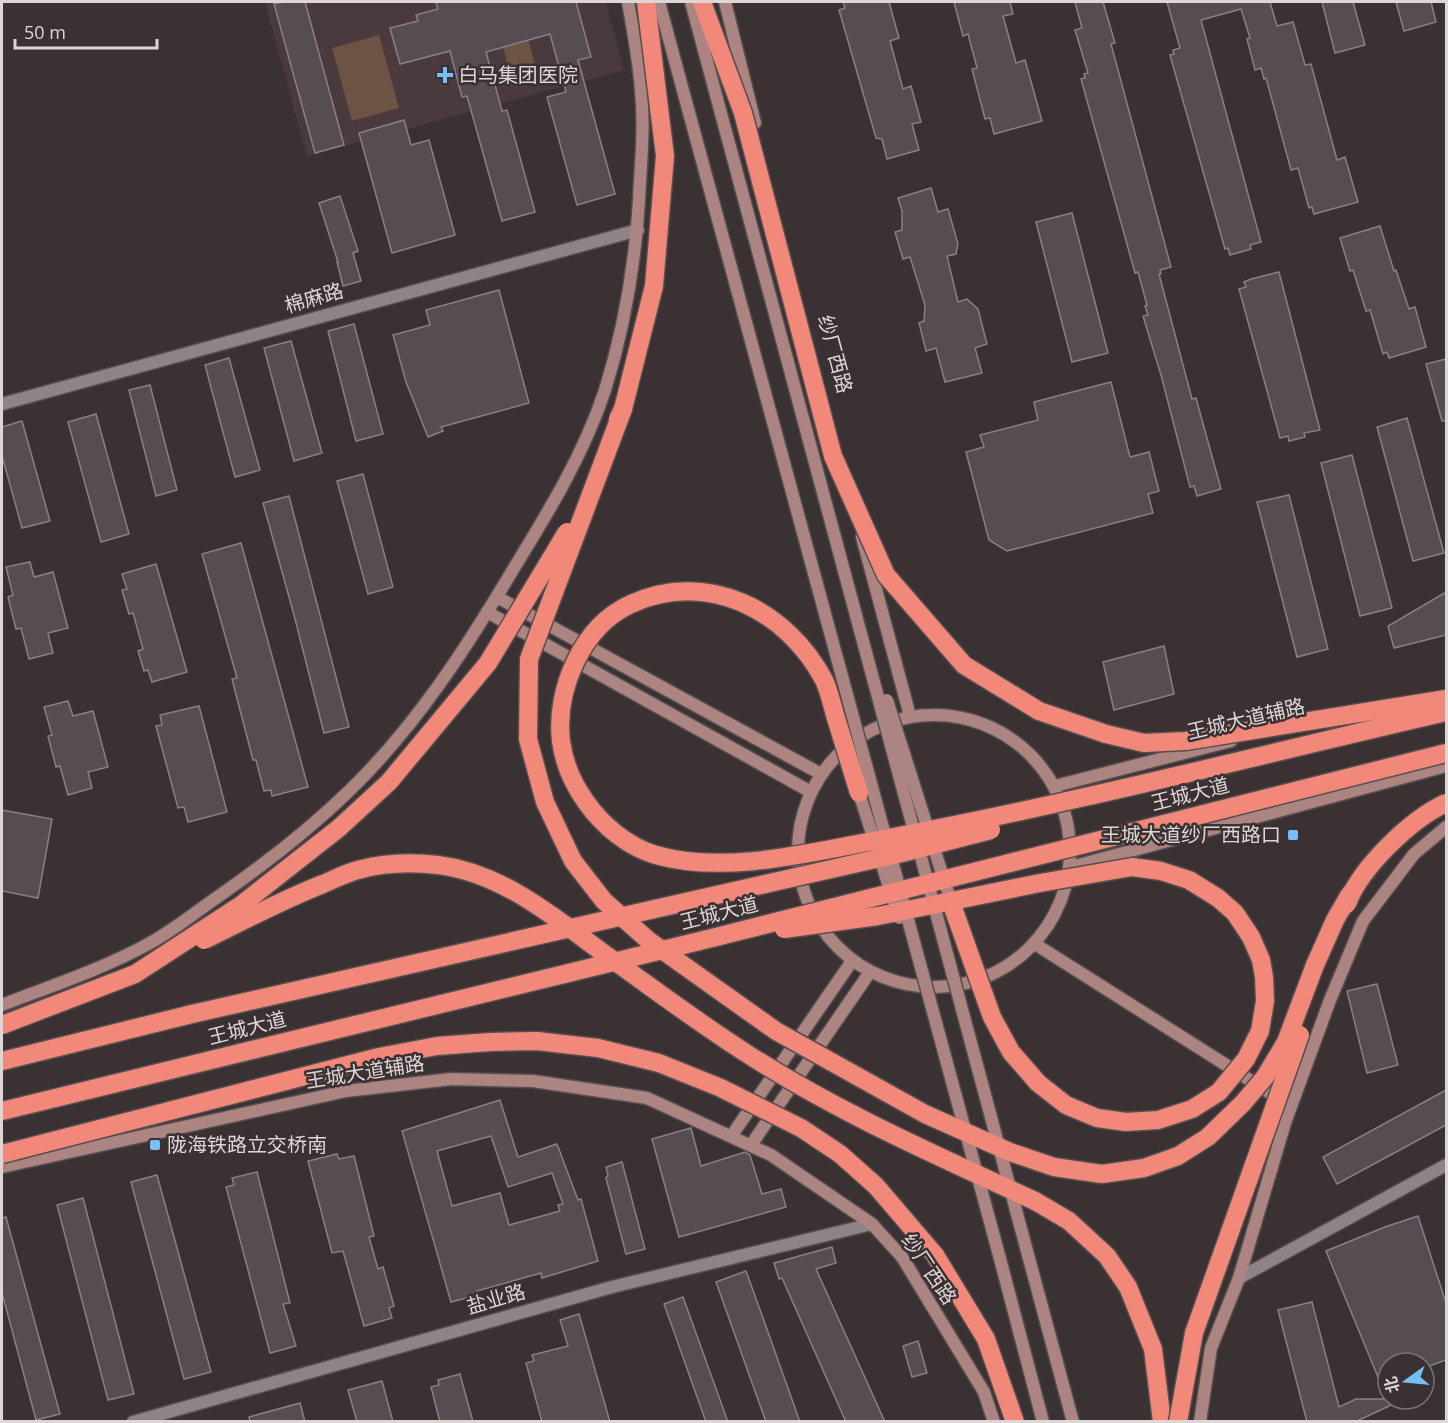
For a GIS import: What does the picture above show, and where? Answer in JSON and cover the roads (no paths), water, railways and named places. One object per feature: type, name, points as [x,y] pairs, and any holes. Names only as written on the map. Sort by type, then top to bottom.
[{"type":"highway","points":[[646,2],[665,156],[654,285],[622,409],[529,659],[528,739],[545,802],[573,861],[604,901],[648,940],[776,1031],[925,1114],[1010,1152],[1054,1167],[1102,1174],[1144,1168],[1178,1156],[1208,1137],[1244,1102],[1265,1077],[1286,1042],[1315,965],[1350,894],[1390,845],[1413,825],[1446,803]]},
{"type":"highway","points":[[702,2],[743,112],[832,456],[886,575],[964,664],[1039,711],[1106,734],[1144,743],[1186,741],[1446,699]]},
{"type":"highway","points":[[135,974],[241,904],[339,828],[389,782],[488,663],[565,537],[622,409]]},
{"type":"highway","points":[[859,793],[825,683],[807,653],[780,625],[740,600],[703,591],[679,592],[641,600],[630,604],[612,616],[594,633],[581,651],[564,693],[560,737],[563,755],[575,787],[596,816],[617,835],[653,854],[683,860],[764,861],[962,825],[1446,714]]},
{"type":"highway","name":"王城大道","points":[[2,1061],[215,1009],[902,853],[1446,714]]},
{"type":"highway","name":"王城大道","points":[[2,1111],[716,937],[1446,753]]},
{"type":"highway","points":[[2,1025],[135,974],[307,891],[357,870],[396,864],[437,865],[466,870],[531,900],[687,1013],[760,1062],[887,1132],[1035,1201],[1069,1221],[1107,1256],[1128,1287],[1153,1349],[1162,1422]]},
{"type":"highway","points":[[716,937],[800,928],[878,916],[1132,867],[1161,871],[1189,880],[1218,898],[1235,913],[1251,937],[1261,960],[1264,977],[1260,1031],[1246,1059],[1219,1092],[1192,1109],[1158,1120],[1126,1122],[1097,1118],[1066,1105],[1038,1083],[1011,1052],[992,1017],[952,905]]},
{"type":"highway","points":[[1178,1422],[1194,1334],[1350,894]]},
{"type":"highway","points":[[2,1154],[379,1057],[436,1046],[537,1041],[598,1048],[659,1063],[721,1088],[801,1128],[840,1154],[876,1186],[935,1255],[986,1339],[1015,1422]]},
{"type":"main road","points":[[2,1005],[94,970],[151,943],[260,867],[305,832],[352,789],[394,741],[443,679],[488,612],[566,482],[596,414],[614,359],[638,230],[642,151],[642,92],[628,2]]},
{"type":"main road","points":[[659,2],[1043,1422]]},
{"type":"main road","points":[[691,2],[1072,1422]]},
{"type":"main road","name":"纱厂西路","points":[[725,2],[771,188],[910,716]]},
{"type":"main road","points":[[834,532],[952,905]]},
{"type":"main road","points":[[497,597],[821,774]]},
{"type":"main road","points":[[488,612],[811,792]]},
{"type":"main road","name":"王城大道辅路","points":[[1055,786],[1238,740],[1446,694]]},
{"type":"main road","points":[[953,715],[994,727],[1029,752],[1055,786],[1069,825],[1071,867],[1059,908],[1035,944],[1008,968],[975,982],[939,988],[904,985],[870,972],[852,961],[820,927],[802,884],[798,837],[811,792],[821,774],[845,747],[860,737],[876,727],[910,716],[953,715]]},
{"type":"main road","points":[[1071,867],[1446,766]]},
{"type":"main road","points":[[859,793],[953,1088]]},
{"type":"main road","points":[[1200,1422],[1211,1348],[1239,1278],[1292,1106],[1330,1000],[1363,921],[1414,854],[1446,827]]},
{"type":"main road","points":[[1035,944],[1292,1106]]},
{"type":"main road","points":[[732,1135],[852,961]]},
{"type":"main road","points":[[751,1145],[870,972]]},
{"type":"main road","name":"王城大道辅路","points":[[2,1167],[346,1091],[451,1078],[533,1081],[647,1098],[732,1135]]},
{"type":"main road","name":"纱厂西路","points":[[732,1135],[771,1155],[872,1224],[902,1257],[984,1392],[994,1422]]},
{"type":"street","name":"棉麻路","points":[[2,404],[638,230]]},
{"type":"street","points":[[1239,1278],[1446,1165]]},
{"type":"street","name":"盐业路","points":[[133,1422],[612,1287],[872,1224]]},
{"type":"place","name":"白马集团医院","points":[[445,75]]},
{"type":"place","name":"王城大道纱厂西路口","points":[[1293,835]]},
{"type":"place","name":"陇海铁路立交桥南","points":[[155,1145]]}]
